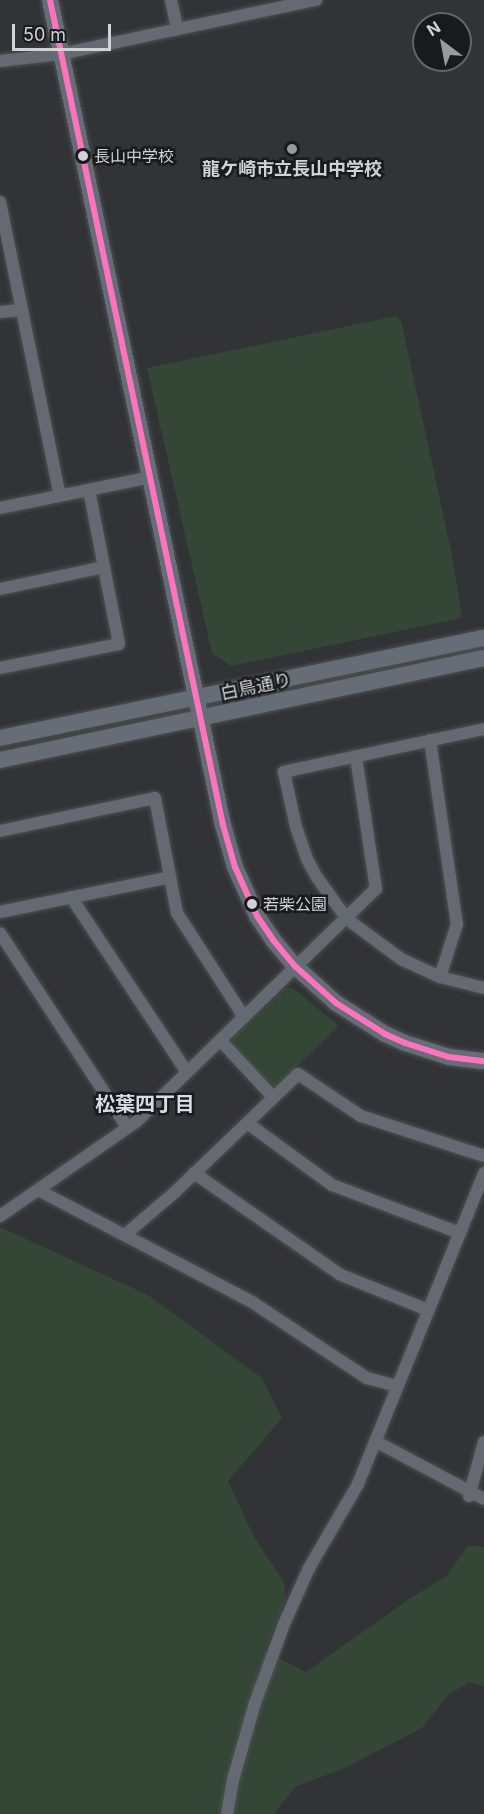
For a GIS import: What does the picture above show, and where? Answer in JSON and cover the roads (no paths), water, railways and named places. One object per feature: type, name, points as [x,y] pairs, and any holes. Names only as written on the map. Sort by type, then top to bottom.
[{"type":"street","points":[[50,0],[235,867],[257,916],[296,967],[336,1003],[385,1034],[438,1054],[484,1061]]},
{"type":"street","points":[[171,0],[177,29]]},
{"type":"street","points":[[0,61],[61,54],[316,0]]},
{"type":"street","points":[[0,202],[3,231],[22,310],[60,496]]},
{"type":"street","points":[[0,312],[22,310]]},
{"type":"street","points":[[0,508],[151,477]]},
{"type":"street","points":[[0,668],[119,644],[89,490]]},
{"type":"street","points":[[0,589],[104,567]]},
{"type":"street","name":"白鳥通り","points":[[0,738],[484,638]]},
{"type":"street","name":"白鳥通り","points":[[0,760],[484,658]]},
{"type":"street","points":[[484,729],[284,772],[296,827],[308,859],[316,876],[346,919],[401,959],[440,977],[484,988]]},
{"type":"street","points":[[429,740],[457,924],[440,977]]},
{"type":"street","points":[[0,1216],[127,1127],[376,889],[356,756]]},
{"type":"street","points":[[0,831],[155,798],[177,913],[244,1017]]},
{"type":"street","points":[[0,912],[170,877]]},
{"type":"street","points":[[71,897],[187,1072]]},
{"type":"street","points":[[0,933],[127,1127]]},
{"type":"street","points":[[220,1040],[273,1097]]},
{"type":"street","points":[[126,1234],[298,1074],[361,1116],[484,1156]]},
{"type":"street","points":[[247,1123],[332,1185],[460,1233]]},
{"type":"street","points":[[194,1173],[341,1275],[428,1310]]},
{"type":"street","points":[[227,1814],[233,1780],[251,1713],[284,1624],[309,1568],[358,1484],[484,1173]]},
{"type":"street","points":[[38,1190],[126,1234],[252,1302],[367,1378],[398,1386]]},
{"type":"street","points":[[375,1441],[470,1494],[484,1499]]},
{"type":"street","points":[[470,1494],[484,1442]]},
{"type":"place","name":"龍ケ崎市立長山中学校","points":[[292,149]]},
{"type":"place","name":"長山中学校","points":[[83,156]]},
{"type":"place","name":"若柴公園","points":[[252,904]]},
{"type":"district","name":"松葉四丁目","points":[[145,1104]]}]
